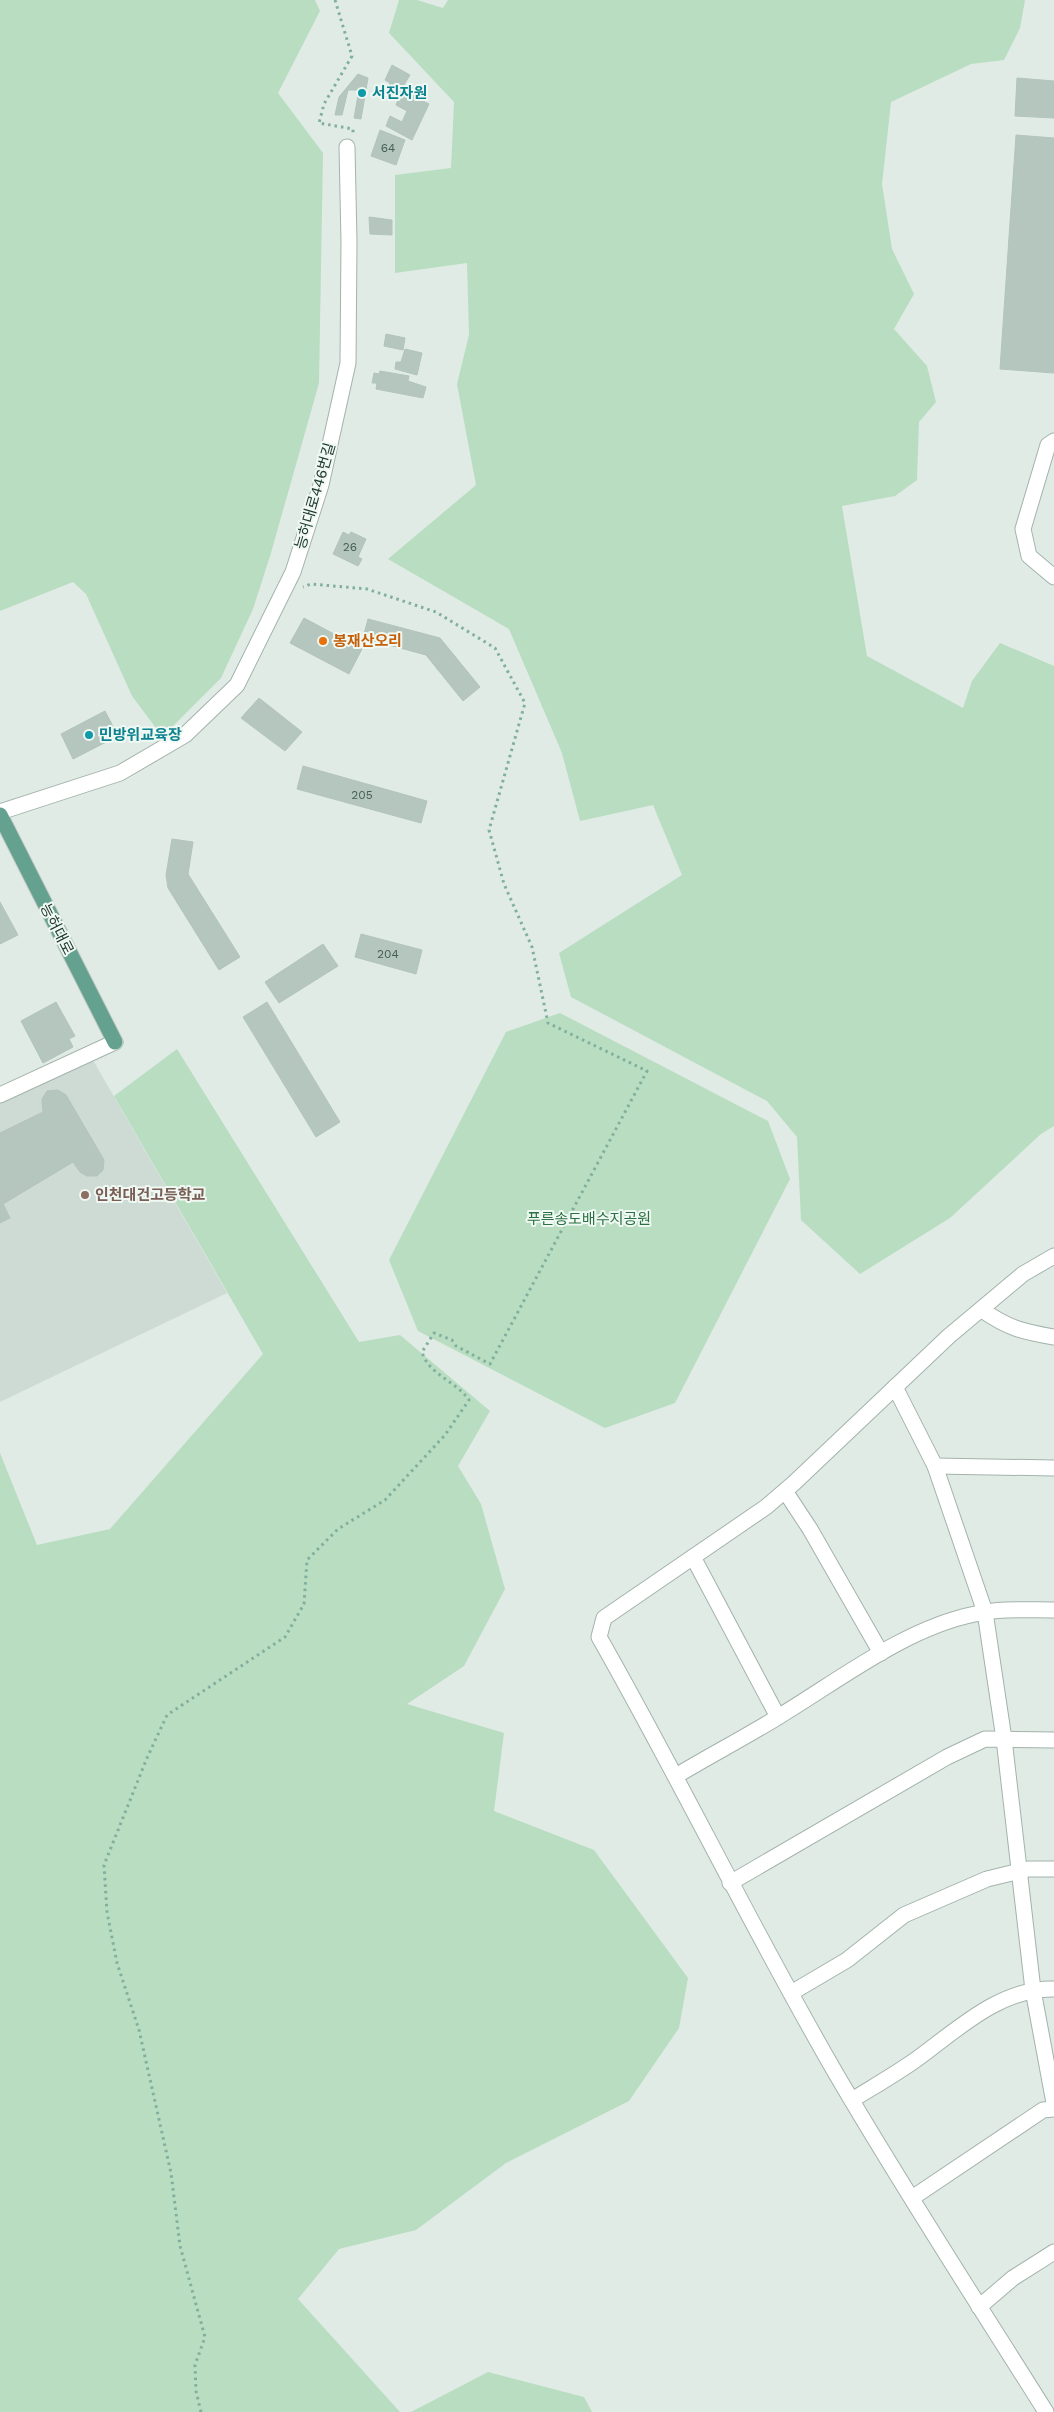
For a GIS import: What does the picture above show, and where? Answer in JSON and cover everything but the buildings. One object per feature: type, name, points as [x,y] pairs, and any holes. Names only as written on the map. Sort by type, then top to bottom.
[{"type":"main road","name":"능허대로","points":[[0,814],[115,1042]]},
{"type":"street","name":"능허대로446번길","points":[[0,814],[120,773],[185,735],[237,685],[293,572],[321,485],[348,363],[349,242],[347,147]]},
{"type":"street","points":[[1054,441],[1048,445],[1023,529],[1029,556],[1054,576]]},
{"type":"street","points":[[0,1096],[115,1042]]},
{"type":"street","points":[[1046,2412],[852,2100],[730,1883],[676,1776],[599,1637],[604,1618],[766,1507],[949,1336],[982,1310],[1022,1274],[1054,1256]]},
{"type":"street","points":[[982,1310],[1004,1325],[1024,1332],[1054,1337]]},
{"type":"street","points":[[895,1387],[935,1466],[985,1612],[1004,1740],[1033,1990],[1054,2103]]},
{"type":"street","points":[[935,1466],[1054,1468]]},
{"type":"street","points":[[785,1491],[810,1530],[881,1653]]},
{"type":"street","points":[[693,1558],[778,1717]]},
{"type":"street","points":[[676,1776],[778,1717],[844,1673],[926,1630],[985,1612],[1000,1610],[1054,1610]]},
{"type":"street","points":[[730,1883],[947,1757],[985,1739],[1054,1740]]},
{"type":"street","points":[[791,1993],[847,1960],[904,1915],[987,1879],[1020,1871],[1054,1869]]},
{"type":"street","points":[[852,2100],[914,2061],[948,2035],[999,2002],[1023,1991],[1054,1989]]},
{"type":"street","points":[[912,2198],[1043,2110],[1054,2108]]},
{"type":"street","points":[[979,2307],[1013,2278],[1054,2252]]},
{"type":"path","points":[[319,123],[324,104],[352,56],[335,0]]},
{"type":"path","points":[[201,2412],[196,2391],[195,2364],[205,2337],[180,2246],[171,2173],[139,2030],[117,1963],[107,1912],[104,1865],[147,1758],[168,1716],[284,1637],[304,1604],[307,1560],[338,1528],[385,1500],[445,1435],[465,1407],[469,1400],[463,1390],[442,1376],[424,1359],[422,1352],[434,1333],[452,1340],[456,1346],[490,1364],[647,1071],[548,1023],[532,947],[504,884],[489,830],[525,703],[495,648],[436,612],[367,589],[311,584],[297,589]]},
{"type":"shaded area","name":"인천대건고등학교","points":[[86,1048],[227,1293],[0,1402],[0,1089]]},
{"type":"green space","points":[[0,0],[315,0],[320,11],[278,93],[323,153],[319,383],[271,553],[253,609],[221,678],[168,731],[156,728],[132,696],[86,594],[73,582],[0,611]]},
{"type":"green space","points":[[399,0],[417,0],[443,8],[448,0],[1025,0],[1020,28],[1004,60],[971,64],[891,102],[882,184],[892,249],[914,294],[894,329],[927,366],[936,402],[919,422],[917,480],[895,496],[842,506],[867,656],[963,708],[972,681],[1000,643],[1054,666],[1054,1126],[1041,1134],[950,1218],[860,1274],[801,1220],[797,1137],[767,1101],[571,997],[559,953],[682,875],[653,805],[580,821],[562,753],[509,629],[388,559],[476,485],[457,384],[469,335],[467,263],[395,273],[395,175],[451,168],[454,102],[389,33]]},
{"type":"green space","name":"푸른송도배수지공원","points":[[560,1013],[768,1121],[790,1179],[675,1403],[605,1428],[418,1331],[389,1260],[506,1032]]},
{"type":"green space","points":[[177,1049],[359,1342],[400,1335],[490,1411],[458,1466],[481,1504],[505,1589],[464,1666],[407,1704],[504,1733],[494,1811],[594,1850],[688,1978],[679,2028],[629,2101],[506,2163],[416,2230],[339,2249],[298,2299],[400,2412],[0,2412],[0,1453],[37,1545],[110,1529],[263,1354],[114,1096]]},
{"type":"green space","points":[[488,2372],[584,2397],[592,2412],[411,2412]]},
{"type":"place","name":"서진자원","points":[[362,93]]},
{"type":"place","name":"봉재산오리","points":[[323,641]]},
{"type":"place","name":"민방위교육장","points":[[89,735]]},
{"type":"place","name":"인천대건고등학교","points":[[85,1195]]}]
